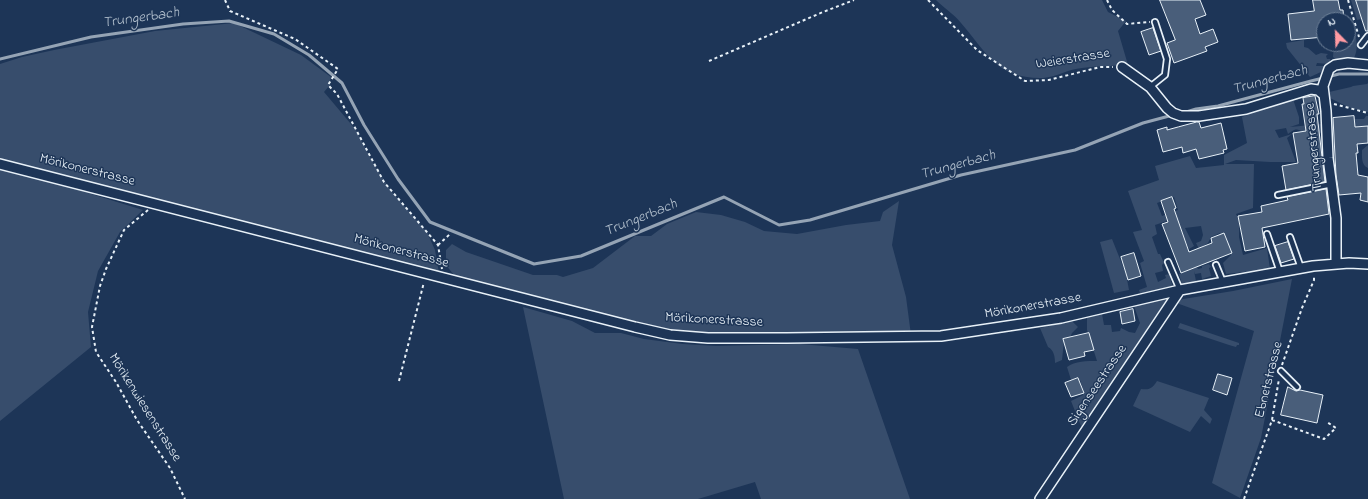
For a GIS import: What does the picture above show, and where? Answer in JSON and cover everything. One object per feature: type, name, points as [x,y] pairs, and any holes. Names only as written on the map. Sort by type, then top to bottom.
[{"type":"street","name":"Trungerstrasse","points":[[1336,263],[1336,218],[1326,142],[1324,93],[1330,69],[1335,65],[1368,65]]},
{"type":"street","name":"Weierstrasse","points":[[1122,67],[1150,87],[1173,113],[1181,116],[1199,116],[1246,109],[1311,89],[1324,93]]},
{"type":"street","name":"Mörikonerstrasse","points":[[0,164],[635,327],[670,335],[708,338],[941,336],[1061,318],[1180,290],[1301,268],[1349,262],[1368,264]]},
{"type":"street","name":"Sigenseestrasse","points":[[1040,499],[1180,290]]},
{"type":"lane","points":[[1150,87],[1165,75],[1167,59],[1155,22]]},
{"type":"lane","points":[[1360,45],[1368,36]]},
{"type":"lane","points":[[1278,195],[1332,184]]},
{"type":"lane","points":[[1267,234],[1280,272]]},
{"type":"lane","points":[[1290,237],[1301,268]]},
{"type":"lane","points":[[1168,262],[1180,290]]},
{"type":"lane","points":[[1216,265],[1223,282]]},
{"type":"lane","points":[[1281,371],[1297,387]]},
{"type":"path","points":[[225,0],[230,11],[295,39],[338,69],[328,85],[337,94],[384,182],[438,245],[444,278]]},
{"type":"path","points":[[709,61],[854,0]]},
{"type":"path","name":"Weierstrasse","points":[[928,0],[976,50],[1024,81],[1049,80],[1100,67],[1122,67]]},
{"type":"path","points":[[1107,0],[1112,10],[1127,24],[1155,22]]},
{"type":"path","points":[[1348,0],[1360,45]]},
{"type":"path","points":[[1324,93],[1337,106],[1368,113]]},
{"type":"path","name":"Mörikenwiesenstrasse","points":[[156,203],[124,230],[100,286],[92,327],[96,352],[116,382],[137,420],[170,468],[185,499]]},
{"type":"path","points":[[438,245],[450,234]]},
{"type":"path","name":"Ebnetstrasse","points":[[1244,499],[1272,420],[1283,360],[1314,280],[1313,266]]},
{"type":"path","points":[[399,381],[426,273]]},
{"type":"path","points":[[1272,420],[1324,439],[1336,428],[1328,422]]},
{"type":"shaded area","points":[[936,0],[1102,0],[1108,12],[1126,21],[1118,31],[1128,65],[1077,69],[1043,78],[1014,74],[994,62],[958,20]]},
{"type":"shaded area","points":[[1351,0],[1357,0],[1367,31],[1365,32],[1361,19],[1357,20],[1356,12],[1355,12]]},
{"type":"shaded area","points":[[234,23],[301,55],[331,77],[329,86],[324,92],[356,130],[372,161],[391,191],[427,232],[435,250],[439,273],[0,159],[0,64],[22,57],[54,50],[155,31]]},
{"type":"shaded area","points":[[1304,40],[1304,47],[1308,48],[1316,55],[1321,53],[1328,54],[1326,56],[1327,59],[1330,59],[1330,63],[1328,64],[1317,63],[1316,66],[1325,66],[1321,72],[1310,77],[1287,48],[1286,43]]},
{"type":"shaded area","points":[[1333,52],[1356,52],[1354,58],[1337,61],[1333,57]]},
{"type":"shaded area","points":[[1368,83],[1368,112],[1348,107],[1330,98],[1329,92]]},
{"type":"shaded area","points":[[1293,99],[1299,117],[1299,124],[1290,127],[1322,124],[1322,132],[1320,133],[1319,131],[1308,132],[1293,130],[1288,134],[1286,128],[1275,130],[1279,138],[1292,134],[1287,138],[1296,162],[1236,160],[1225,164],[1254,164],[1253,208],[1236,214],[1239,220],[1239,237],[1243,255],[1267,248],[1270,269],[1226,274],[1223,263],[1231,255],[1220,233],[1211,237],[1208,243],[1199,249],[1196,243],[1201,241],[1203,235],[1201,226],[1185,228],[1194,246],[1189,249],[1176,218],[1155,225],[1157,234],[1152,237],[1158,254],[1160,254],[1164,263],[1162,265],[1163,271],[1155,273],[1158,282],[1166,278],[1165,275],[1169,274],[1173,288],[1152,291],[1141,296],[1139,290],[1147,287],[1140,263],[1144,261],[1133,232],[1142,230],[1128,191],[1159,180],[1155,166],[1190,156],[1196,168],[1224,165],[1224,155],[1247,143],[1242,117]],"holes":[[[1174,197],[1178,210],[1162,216],[1157,203]]]},
{"type":"shaded area","points":[[1368,116],[1368,127],[1354,128],[1353,119],[1364,119]]},
{"type":"shaded area","points":[[1368,145],[1368,168],[1364,165],[1362,160],[1362,150]]},
{"type":"shaded area","points":[[0,169],[72,188],[143,210],[120,232],[98,271],[88,312],[91,347],[0,421]]},
{"type":"shaded area","points":[[899,201],[892,245],[906,297],[911,335],[673,332],[551,300],[457,279],[446,265],[446,250],[452,244],[466,252],[533,275],[557,275],[563,277],[593,268],[635,236],[651,236],[667,224],[696,212],[721,215],[745,222],[764,231],[797,234],[846,225],[880,221],[883,212]]},
{"type":"shaded area","points":[[1112,239],[1126,274],[1129,290],[1114,293],[1100,242]]},
{"type":"shaded area","points":[[1209,264],[1211,267],[1209,268],[1211,276],[1202,279],[1201,273],[1195,274],[1194,271],[1196,281],[1182,284],[1179,274],[1197,267],[1198,269],[1202,268],[1202,266]]},
{"type":"shaded area","points":[[1292,279],[1261,438],[1240,498],[1212,483],[1254,331],[1171,301],[1233,291]]},
{"type":"shaded area","points":[[1168,298],[1167,308],[1083,431],[1071,401],[1083,395],[1084,392],[1080,380],[1071,380],[1067,367],[1077,362],[1097,361],[1087,330],[1087,318],[1102,314],[1104,325],[1111,325],[1112,332],[1120,331],[1121,328],[1135,333],[1140,323],[1134,306]]},
{"type":"shaded area","points":[[523,307],[572,321],[595,333],[621,333],[644,339],[683,344],[716,346],[800,344],[858,349],[910,499],[761,499],[755,482],[698,499],[564,499]]},
{"type":"shaded area","points":[[1072,321],[1078,327],[1072,333],[1070,338],[1064,341],[1062,360],[1055,363],[1054,354],[1048,347],[1040,328]]},
{"type":"shaded area","points":[[1180,323],[1239,343],[1239,345],[1236,347],[1178,328]]},
{"type":"shaded area","points":[[1157,381],[1209,398],[1204,410],[1212,419],[1210,424],[1201,416],[1190,432],[1133,406],[1141,389],[1154,386]]},
{"type":"building","points":[[1160,0],[1200,0],[1206,15],[1195,19],[1200,34],[1213,29],[1218,42],[1205,47],[1207,51],[1174,63],[1167,43],[1175,40]]},
{"type":"building","points":[[1313,0],[1338,0],[1340,10],[1343,10],[1343,12],[1316,12],[1316,38],[1291,40],[1288,14],[1314,11]]},
{"type":"building","points":[[1356,0],[1368,0],[1368,31],[1366,31]]},
{"type":"building","points":[[1153,28],[1161,51],[1149,55],[1141,32]]},
{"type":"building","points":[[1315,96],[1319,114],[1317,114],[1325,182],[1286,190],[1282,166],[1298,163],[1293,133],[1306,131],[1302,104],[1304,104],[1303,98]]},
{"type":"building","points":[[1354,116],[1355,127],[1368,126],[1368,143],[1357,144],[1358,153],[1356,153],[1358,175],[1368,177],[1368,202],[1360,200],[1361,193],[1339,195],[1336,175],[1333,118]]},
{"type":"building","points":[[1199,122],[1201,128],[1221,123],[1227,149],[1223,150],[1224,153],[1199,159],[1196,149],[1183,153],[1182,147],[1163,152],[1157,130],[1167,127],[1167,130]]},
{"type":"building","points":[[1326,189],[1329,214],[1262,228],[1265,247],[1245,251],[1238,216],[1262,212],[1261,206],[1288,200],[1287,197]]},
{"type":"building","points":[[1172,197],[1176,208],[1174,209],[1189,252],[1212,243],[1211,238],[1224,233],[1232,253],[1181,273],[1162,224],[1168,222],[1161,201]]},
{"type":"building","points":[[1288,242],[1294,259],[1281,263],[1275,246]]},
{"type":"building","points":[[1134,253],[1141,276],[1128,280],[1121,257]]},
{"type":"building","points":[[1133,309],[1135,321],[1122,324],[1120,312]]},
{"type":"building","points":[[1089,333],[1094,350],[1084,352],[1085,356],[1069,360],[1063,339]]},
{"type":"building","points":[[1218,374],[1232,378],[1227,395],[1213,390]]},
{"type":"building","points":[[1078,378],[1084,393],[1071,397],[1065,383]]},
{"type":"building","points":[[1288,387],[1296,391],[1300,390],[1323,395],[1317,423],[1281,415]]},
{"type":"waterway","name":"Trungerbach","points":[[0,59],[91,37],[183,24],[229,21],[274,34],[309,55],[342,83],[364,125],[398,179],[430,222],[534,264],[581,256],[724,197],[779,225],[810,220],[961,175],[1075,150],[1143,123],[1173,115]]},
{"type":"waterway","name":"Trungerbach","points":[[1183,113],[1196,109],[1218,106],[1339,74],[1368,74]]}]
